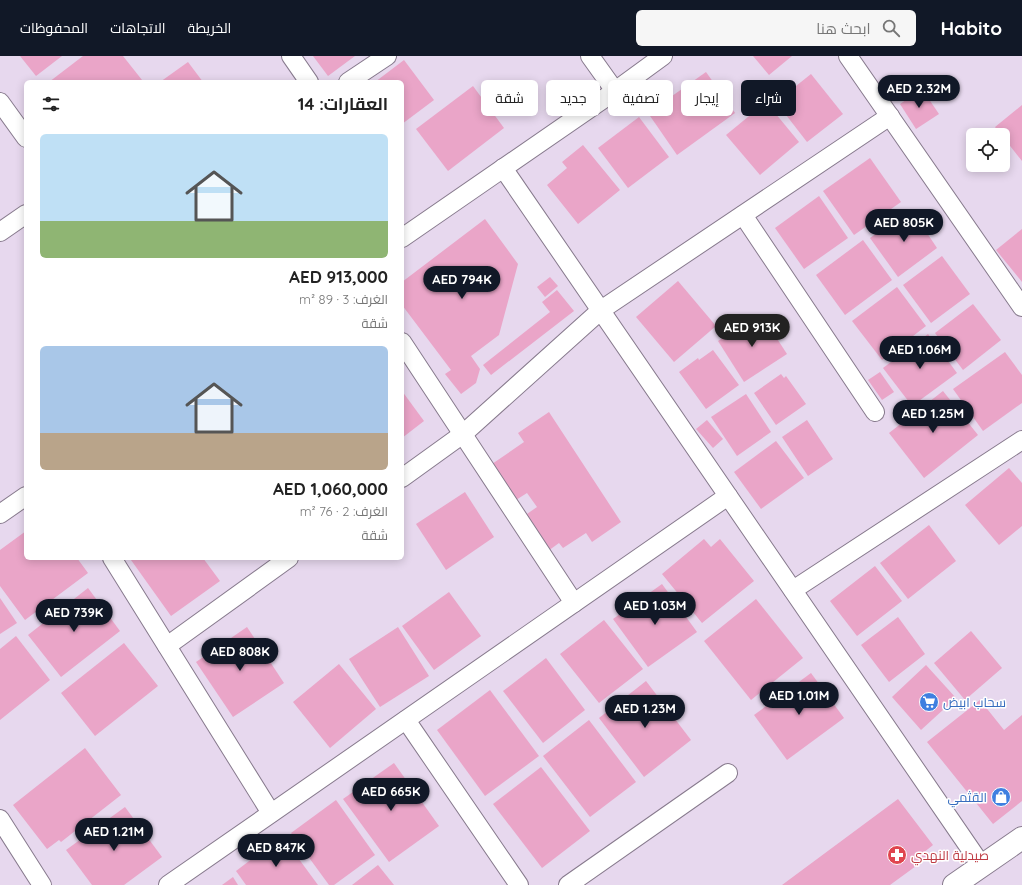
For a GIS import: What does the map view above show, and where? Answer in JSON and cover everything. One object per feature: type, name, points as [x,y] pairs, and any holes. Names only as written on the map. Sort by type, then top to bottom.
[{"type":"highway","points":[[954,885],[1022,838]]},
{"type":"street","points":[[291,56],[308,80]]},
{"type":"street","points":[[351,80],[387,56]]},
{"type":"street","points":[[590,56],[608,82]]},
{"type":"street","points":[[631,80],[663,56]]},
{"type":"street","points":[[848,56],[1022,307]]},
{"type":"street","points":[[404,237],[608,97]]},
{"type":"street","points":[[0,102],[24,135]]},
{"type":"street","points":[[404,477],[463,434],[601,310],[890,116]]},
{"type":"street","points":[[504,168],[982,866]]},
{"type":"street","points":[[0,232],[24,215]]},
{"type":"street","points":[[743,215],[876,412]]},
{"type":"street","points":[[404,345],[574,603]]},
{"type":"street","points":[[793,590],[1022,440]]},
{"type":"street","points":[[168,885],[728,496]]},
{"type":"street","points":[[0,514],[24,497]]},
{"type":"street","points":[[113,560],[271,813]]},
{"type":"street","points":[[167,646],[286,560]]},
{"type":"street","points":[[406,720],[519,885]]},
{"type":"street","points":[[568,885],[728,773]]},
{"type":"street","points":[[0,819],[42,885]]},
{"type":"building","points":[[20,56],[62,56],[36,76]]},
{"type":"building","points":[[83,56],[123,56],[142,80],[52,80]]},
{"type":"building","points":[[313,56],[355,56],[328,76]]},
{"type":"building","points":[[753,56],[792,56],[769,75]]},
{"type":"building","points":[[404,60],[434,100],[404,122],[404,80],[378,80]]},
{"type":"building","points":[[188,62],[202,80],[163,80]]},
{"type":"building","points":[[706,72],[712,80],[695,80]]},
{"type":"building","points":[[811,74],[843,114],[807,142],[787,116],[796,116],[796,86]]},
{"type":"building","points":[[473,86],[481,97],[481,116],[495,116],[504,128],[448,171],[416,129]]},
{"type":"building","points":[[922,89],[939,114],[916,129],[900,104]]},
{"type":"building","points":[[681,90],[681,116],[731,116],[677,155],[650,116],[673,116],[673,95]]},
{"type":"building","points":[[1022,105],[1022,161],[1010,146],[1010,128],[995,127]]},
{"type":"building","points":[[749,116],[778,116],[799,142],[760,175],[726,135]]},
{"type":"building","points":[[639,117],[669,157],[628,188],[598,148]]},
{"type":"building","points":[[583,145],[620,190],[578,224],[547,185],[567,168],[562,162]]},
{"type":"building","points":[[870,158],[901,202],[854,235],[823,191]]},
{"type":"building","points":[[819,196],[848,238],[804,269],[775,228]]},
{"type":"building","points":[[911,209],[937,248],[898,277],[870,238]]},
{"type":"building","points":[[485,219],[518,264],[499,335],[471,356],[480,369],[476,383],[461,394],[445,374],[451,370],[404,308],[404,280]]},
{"type":"building","points":[[1022,229],[1022,282],[996,250]]},
{"type":"building","points":[[863,240],[892,280],[845,315],[816,275]]},
{"type":"building","points":[[942,256],[970,294],[931,323],[903,285]]},
{"type":"building","points":[[550,277],[558,286],[545,297],[537,287]]},
{"type":"building","points":[[678,281],[716,326],[674,362],[636,317]]},
{"type":"building","points":[[897,287],[926,326],[882,360],[852,321]]},
{"type":"building","points":[[557,290],[574,311],[491,375],[483,365],[550,312],[542,302]]},
{"type":"building","points":[[973,304],[1001,340],[963,370],[935,333]]},
{"type":"building","points":[[761,314],[787,354],[744,382],[718,341]]},
{"type":"building","points":[[928,334],[957,373],[912,406],[883,368]]},
{"type":"building","points":[[713,350],[739,385],[706,409],[679,372],[698,358],[699,360]]},
{"type":"building","points":[[1005,352],[1022,375],[1022,403],[983,431],[953,389]]},
{"type":"building","points":[[880,372],[894,392],[882,400],[868,380]]},
{"type":"building","points":[[781,374],[784,378],[786,376],[806,404],[776,425],[754,393]]},
{"type":"building","points":[[943,391],[978,435],[924,478],[889,433]]},
{"type":"building","points":[[404,394],[424,421],[404,436]]},
{"type":"building","points":[[746,394],[771,432],[737,456],[711,417]]},
{"type":"building","points":[[549,412],[621,522],[592,542],[586,533],[563,548],[559,543],[548,551],[524,516],[537,507],[527,493],[516,500],[492,464],[524,442],[518,433]]},
{"type":"building","points":[[707,420],[723,439],[713,448],[696,429]]},
{"type":"building","points":[[807,420],[833,459],[808,476],[782,437]]},
{"type":"building","points":[[776,441],[804,478],[761,509],[734,472]]},
{"type":"building","points":[[1009,468],[1022,483],[1022,526],[999,545],[965,505]]},
{"type":"building","points":[[465,492],[494,537],[446,570],[416,524]]},
{"type":"building","points":[[929,525],[956,561],[908,599],[880,563]]},
{"type":"building","points":[[24,532],[24,560],[78,560],[88,573],[25,620],[0,586],[0,550]]},
{"type":"building","points":[[704,539],[711,547],[720,539],[754,581],[702,623],[662,574]]},
{"type":"building","points":[[131,560],[204,560],[220,581],[171,616]]},
{"type":"building","points":[[875,566],[902,601],[857,636],[830,601]]},
{"type":"building","points":[[662,584],[697,632],[648,667],[613,619]]},
{"type":"building","points":[[88,588],[120,631],[61,677],[28,635]]},
{"type":"building","points":[[449,592],[481,636],[434,670],[402,626]]},
{"type":"building","points":[[0,598],[17,623],[0,634]]},
{"type":"building","points":[[756,599],[803,658],[751,700],[704,641]]},
{"type":"building","points":[[898,617],[925,654],[889,682],[861,645]]},
{"type":"building","points":[[604,620],[643,669],[599,703],[560,654]]},
{"type":"building","points":[[247,627],[284,683],[233,717],[196,662]]},
{"type":"building","points":[[398,627],[429,676],[380,707],[349,659]]},
{"type":"building","points":[[971,631],[1002,668],[965,700],[934,663]]},
{"type":"building","points":[[16,636],[50,680],[0,720],[0,649]]},
{"type":"building","points":[[124,643],[158,686],[95,736],[61,693]]},
{"type":"building","points":[[546,658],[585,710],[543,743],[503,691]]},
{"type":"building","points":[[339,664],[376,709],[330,748],[293,702]]},
{"type":"building","points":[[926,665],[956,698],[921,730],[892,697]]},
{"type":"building","points":[[811,673],[844,718],[787,760],[754,715]]},
{"type":"building","points":[[646,681],[691,740],[644,777],[599,718]]},
{"type":"building","points":[[490,690],[539,756],[485,796],[437,730]]},
{"type":"building","points":[[980,700],[1004,730],[1022,715],[1022,801],[993,824],[927,742]]},
{"type":"building","points":[[589,720],[636,782],[590,817],[543,756]]},
{"type":"building","points":[[85,748],[121,795],[61,842],[59,840],[47,849],[13,805]]},
{"type":"building","points":[[394,763],[439,826],[389,862],[343,799]]},
{"type":"building","points":[[541,767],[590,831],[542,868],[493,804]]},
{"type":"building","points":[[898,799],[933,845],[923,853],[927,858],[890,885],[782,885]]},
{"type":"building","points":[[336,800],[375,855],[334,885],[329,885],[291,833]]},
{"type":"building","points":[[125,807],[162,857],[124,885],[92,885],[66,850]]},
{"type":"building","points":[[282,836],[318,885],[246,885],[236,871]]},
{"type":"building","points":[[378,865],[394,885],[352,885]]},
{"type":"building","points":[[233,877],[238,885],[222,885]]},
{"type":"place","name":"سحاب ابيض","points":[[929,702]]},
{"type":"place","name":"القثمي","points":[[1001,797]]},
{"type":"place","name":"صيدلية النهدي","points":[[897,855]]}]
